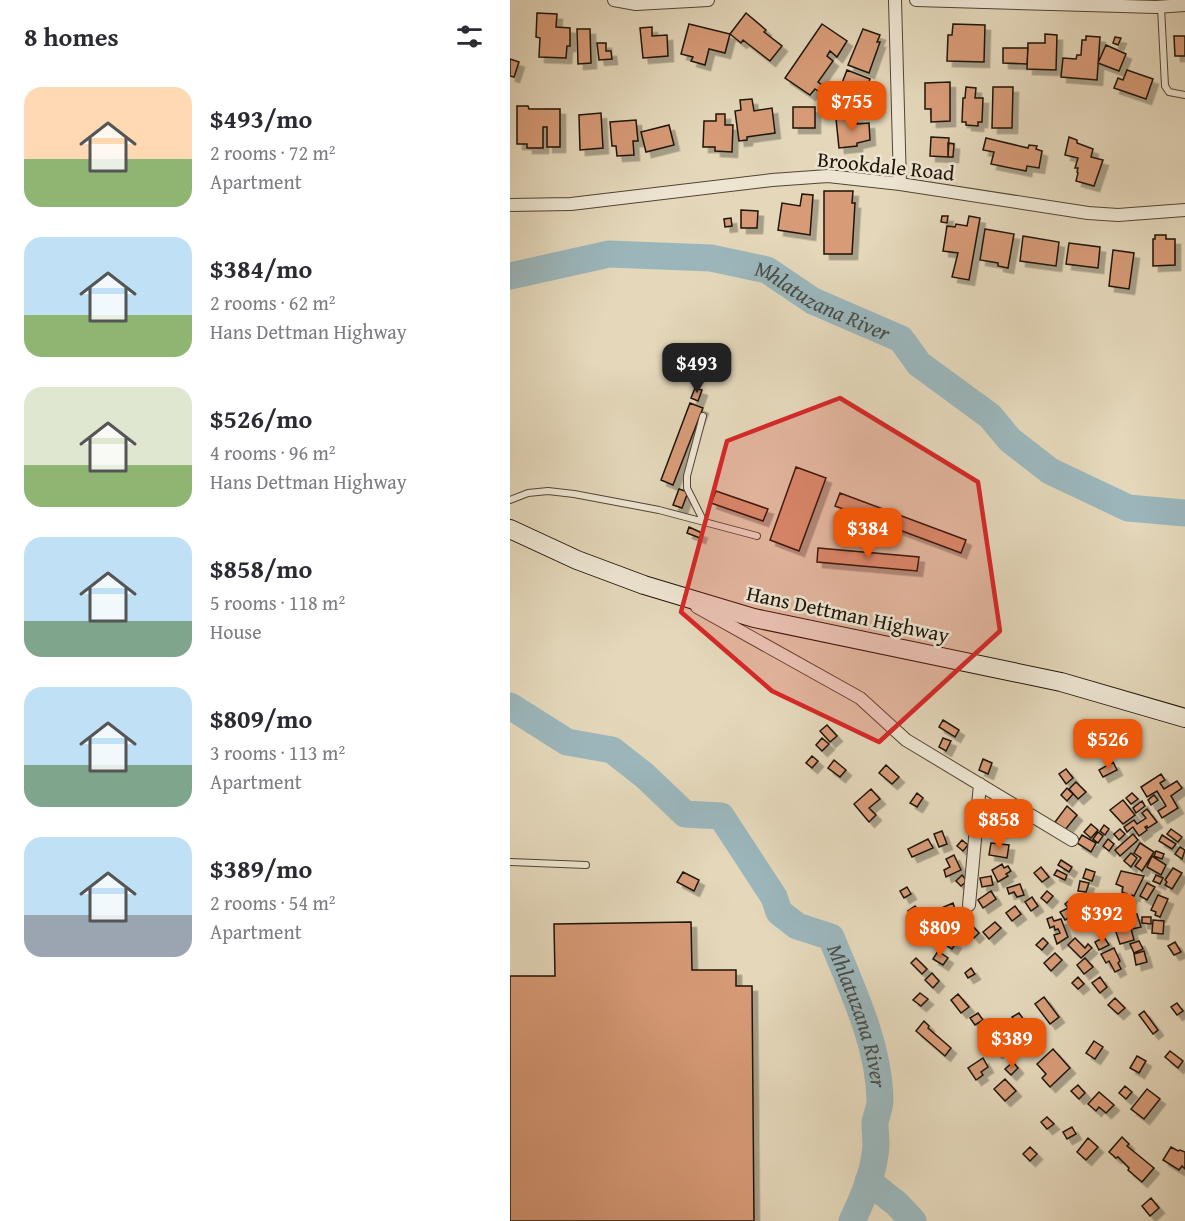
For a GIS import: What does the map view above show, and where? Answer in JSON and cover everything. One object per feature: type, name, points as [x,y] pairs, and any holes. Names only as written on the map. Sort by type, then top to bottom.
[{"type":"street","points":[[614,0],[636,4],[708,0]]},
{"type":"street","points":[[895,0],[900,184]]},
{"type":"street","points":[[916,0],[1161,7],[1185,5]]},
{"type":"street","name":"Brookdale Road","points":[[510,205],[571,204],[828,176],[900,184],[1088,213],[1118,215],[1185,210]]},
{"type":"street","name":"Hans Dettman Highway","points":[[510,530],[577,560],[678,597],[765,620],[1061,682],[1185,718]]},
{"type":"street","points":[[678,597],[860,698],[906,740],[1072,840]]},
{"type":"street","points":[[969,905],[980,784]]},
{"type":"lane","points":[[1161,7],[1163,79],[1169,92],[1185,95]]},
{"type":"lane","points":[[704,416],[687,476],[687,488],[704,522]]},
{"type":"lane","points":[[510,500],[528,493],[548,491],[659,510],[757,536]]},
{"type":"lane","points":[[510,862],[586,865]]},
{"type":"highlighted area","points":[[840,398],[978,482],[1000,631],[879,742],[772,691],[681,612],[727,441]]},
{"type":"building","points":[[537,13],[557,14],[556,27],[570,28],[570,46],[567,46],[566,58],[539,57],[540,38],[536,37]]},
{"type":"building","points":[[746,13],[766,30],[764,32],[782,46],[770,61],[743,40],[741,43],[730,34]]},
{"type":"building","points":[[689,24],[730,34],[725,53],[709,49],[705,65],[691,61],[693,57],[681,54]]},
{"type":"building","points":[[822,24],[847,41],[837,57],[830,51],[827,56],[833,61],[818,82],[825,87],[821,93],[815,89],[810,95],[785,78]]},
{"type":"building","points":[[953,24],[985,25],[984,62],[947,61],[948,35],[952,35]]},
{"type":"building","points":[[652,27],[652,36],[667,35],[668,56],[643,58],[640,28]]},
{"type":"building","points":[[577,29],[590,29],[591,63],[578,64]]},
{"type":"building","points":[[863,29],[880,35],[877,42],[880,42],[869,73],[848,65]]},
{"type":"building","points":[[1045,34],[1057,35],[1056,70],[1027,69],[1028,43],[1045,43]]},
{"type":"building","points":[[1086,36],[1100,37],[1097,80],[1061,77],[1063,58],[1076,59],[1077,55],[1081,55],[1082,40],[1086,40]]},
{"type":"building","points":[[1174,36],[1185,36],[1185,56],[1175,56]]},
{"type":"building","points":[[1115,37],[1121,38],[1118,45],[1113,43]]},
{"type":"building","points":[[597,43],[606,43],[606,51],[611,51],[612,59],[599,60]]},
{"type":"building","points":[[1106,45],[1126,54],[1119,71],[1098,63]]},
{"type":"building","points":[[1003,48],[1028,48],[1027,64],[1003,63]]},
{"type":"building","points":[[510,59],[519,62],[514,77],[510,76]]},
{"type":"building","points":[[847,70],[870,79],[855,109],[845,105],[847,100],[837,96]]},
{"type":"building","points":[[1127,70],[1153,79],[1146,99],[1114,88],[1118,78],[1123,80]]},
{"type":"building","points":[[950,82],[950,121],[931,122],[931,109],[925,109],[925,83]]},
{"type":"building","points":[[966,87],[976,88],[975,98],[983,98],[982,122],[978,122],[978,126],[966,125],[966,122],[962,122]]},
{"type":"building","points":[[993,87],[1013,87],[1012,128],[992,128]]},
{"type":"building","points":[[752,99],[754,111],[772,108],[775,133],[747,137],[747,140],[739,141],[735,111],[741,110],[740,100]]},
{"type":"building","points":[[517,106],[528,106],[529,109],[560,109],[560,147],[547,147],[547,127],[543,127],[543,148],[527,148],[527,144],[517,144]]},
{"type":"building","points":[[793,107],[815,107],[815,128],[793,128]]},
{"type":"building","points":[[601,113],[603,148],[580,150],[579,115]]},
{"type":"building","points":[[716,114],[725,114],[725,125],[733,125],[732,152],[715,151],[715,147],[703,147],[704,121],[716,121]]},
{"type":"building","points":[[857,117],[857,124],[869,123],[870,140],[857,143],[857,146],[839,148],[836,119]]},
{"type":"building","points":[[636,120],[638,141],[633,141],[634,155],[617,156],[616,146],[612,146],[610,122]]},
{"type":"building","points":[[669,125],[674,145],[646,152],[641,132]]},
{"type":"building","points":[[931,137],[949,138],[948,157],[930,156]]},
{"type":"building","points":[[1069,137],[1093,149],[1091,157],[1103,160],[1094,186],[1076,181],[1078,168],[1075,168],[1078,158],[1065,155]]},
{"type":"building","points":[[986,138],[1028,148],[1029,145],[1037,146],[1036,149],[1042,151],[1039,168],[1027,166],[1026,171],[991,164],[994,152],[983,150]]},
{"type":"building","points":[[948,143],[954,144],[953,157],[948,157]]},
{"type":"building","points":[[824,191],[853,191],[852,203],[855,203],[852,254],[824,254]]},
{"type":"building","points":[[802,194],[813,195],[810,235],[778,230],[782,203],[800,206]]},
{"type":"building","points":[[741,210],[758,211],[757,228],[741,228]]},
{"type":"building","points":[[942,216],[948,216],[947,223],[941,222]]},
{"type":"building","points":[[969,216],[980,218],[969,280],[952,277],[958,253],[943,251],[947,226],[955,227],[956,224],[967,226]]},
{"type":"building","points":[[731,218],[732,226],[725,227],[724,219]]},
{"type":"building","points":[[985,229],[1014,234],[1008,268],[998,266],[998,263],[980,260]]},
{"type":"building","points":[[1155,235],[1166,235],[1166,239],[1175,239],[1175,265],[1153,266]]},
{"type":"building","points":[[1023,236],[1059,242],[1056,266],[1020,261]]},
{"type":"building","points":[[1069,243],[1100,247],[1098,268],[1066,264]]},
{"type":"building","points":[[1113,250],[1134,253],[1129,289],[1109,286]]},
{"type":"building","points":[[695,388],[702,390],[698,401],[691,398]]},
{"type":"building","points":[[690,403],[703,408],[673,485],[661,480]]},
{"type":"building","points":[[796,467],[826,478],[799,551],[770,540]]},
{"type":"building","points":[[679,489],[688,492],[682,508],[673,505]]},
{"type":"building","points":[[716,491],[768,509],[763,521],[711,503]]},
{"type":"building","points":[[840,493],[966,540],[961,553],[835,506]]},
{"type":"building","points":[[689,527],[702,533],[700,538],[687,533]]},
{"type":"building","points":[[818,548],[919,557],[917,571],[817,562]]},
{"type":"building","points":[[943,720],[959,730],[955,737],[939,727]]},
{"type":"building","points":[[827,725],[837,736],[830,742],[820,731]]},
{"type":"building","points":[[822,738],[829,744],[822,751],[816,745]]},
{"type":"building","points":[[943,738],[951,741],[946,751],[939,747]]},
{"type":"building","points":[[812,756],[818,761],[812,768],[806,763]]},
{"type":"building","points":[[983,759],[992,763],[988,774],[979,770]]},
{"type":"building","points":[[834,760],[846,770],[840,777],[828,768]]},
{"type":"building","points":[[1113,762],[1117,770],[1103,777],[1099,770]]},
{"type":"building","points":[[886,765],[899,777],[892,784],[879,773]]},
{"type":"building","points":[[1066,769],[1073,778],[1066,784],[1059,774]]},
{"type":"building","points":[[1161,774],[1165,780],[1160,783],[1164,789],[1177,781],[1182,788],[1171,796],[1178,808],[1162,818],[1158,811],[1166,806],[1157,791],[1147,797],[1141,787]]},
{"type":"building","points":[[1076,782],[1086,792],[1078,799],[1069,789]]},
{"type":"building","points":[[1067,788],[1073,794],[1067,801],[1061,795]]},
{"type":"building","points":[[871,789],[880,799],[869,808],[876,815],[869,822],[854,804]]},
{"type":"building","points":[[917,793],[923,798],[917,807],[910,803]]},
{"type":"building","points":[[1132,793],[1138,799],[1131,804],[1126,798]]},
{"type":"building","points":[[1154,795],[1158,800],[1151,805],[1148,800]]},
{"type":"building","points":[[1123,800],[1135,815],[1123,824],[1110,810]]},
{"type":"building","points":[[1142,801],[1145,806],[1136,813],[1133,808]]},
{"type":"building","points":[[1067,806],[1077,815],[1065,830],[1055,822]]},
{"type":"building","points":[[1147,809],[1157,822],[1148,828],[1145,827],[1147,830],[1139,836],[1133,827],[1127,832],[1124,827],[1134,820],[1137,824],[1146,818],[1142,813]]},
{"type":"building","points":[[1006,821],[1007,831],[993,833],[991,824]]},
{"type":"building","points":[[1091,824],[1098,830],[1091,838],[1084,832]]},
{"type":"building","points":[[1104,825],[1109,829],[1105,835],[1100,831]]},
{"type":"building","points":[[1120,829],[1125,834],[1119,840],[1114,834]]},
{"type":"building","points":[[1171,829],[1182,837],[1178,842],[1167,834]]},
{"type":"building","points":[[942,831],[947,844],[939,847],[934,834]]},
{"type":"building","points":[[1098,832],[1103,836],[1098,843],[1093,839]]},
{"type":"building","points":[[1133,834],[1138,840],[1120,856],[1115,850]]},
{"type":"building","points":[[1082,835],[1096,843],[1091,852],[1077,843]]},
{"type":"building","points":[[1162,835],[1176,844],[1172,849],[1159,841]]},
{"type":"building","points":[[928,839],[933,848],[912,857],[908,849]]},
{"type":"building","points":[[1108,839],[1114,844],[1109,851],[1103,846]]},
{"type":"building","points":[[962,840],[968,845],[963,851],[957,846]]},
{"type":"building","points":[[991,843],[1009,845],[1007,858],[989,855]]},
{"type":"building","points":[[1140,843],[1154,852],[1142,871],[1135,866],[1141,858],[1134,853]]},
{"type":"building","points":[[1180,847],[1185,850],[1182,859],[1175,854]]},
{"type":"building","points":[[1156,851],[1164,854],[1162,859],[1154,856]]},
{"type":"building","points":[[1131,853],[1137,858],[1131,867],[1124,861]]},
{"type":"building","points":[[954,855],[961,870],[946,877],[944,870],[950,867],[946,859]]},
{"type":"building","points":[[1152,856],[1166,865],[1161,875],[1147,867]]},
{"type":"building","points":[[1061,860],[1072,867],[1069,872],[1058,865]]},
{"type":"building","points":[[1002,864],[1004,868],[1008,866],[1011,871],[1006,874],[1008,876],[998,882],[992,870]]},
{"type":"building","points":[[1041,867],[1049,877],[1042,882],[1034,873]]},
{"type":"building","points":[[1173,868],[1182,873],[1172,889],[1165,885],[1167,882],[1165,880]]},
{"type":"building","points":[[1086,869],[1095,872],[1092,881],[1083,878]]},
{"type":"building","points":[[1057,870],[1067,875],[1065,880],[1054,875]]},
{"type":"building","points":[[1121,871],[1144,876],[1134,896],[1132,895],[1123,918],[1118,916],[1127,894],[1122,892],[1123,887],[1116,884]]},
{"type":"building","points":[[683,872],[699,880],[694,891],[677,882]]},
{"type":"building","points":[[962,875],[967,881],[961,886],[956,881]]},
{"type":"building","points":[[1156,875],[1163,878],[1160,884],[1153,881]]},
{"type":"building","points":[[991,876],[993,885],[982,887],[980,878]]},
{"type":"building","points":[[1080,881],[1089,883],[1086,892],[1078,891]]},
{"type":"building","points":[[1147,883],[1155,887],[1147,900],[1140,896]]},
{"type":"building","points":[[1020,884],[1024,895],[1017,897],[1014,892],[1009,894],[1007,888]]},
{"type":"building","points":[[907,887],[911,894],[904,898],[900,891]]},
{"type":"building","points":[[991,891],[996,899],[983,908],[978,900]]},
{"type":"building","points":[[1047,891],[1053,896],[1047,903],[1041,898]]},
{"type":"building","points":[[1158,895],[1168,899],[1160,917],[1151,910]]},
{"type":"building","points":[[1032,897],[1038,906],[1031,911],[1025,902]]},
{"type":"building","points":[[1073,897],[1081,906],[1073,913],[1065,904]]},
{"type":"building","points":[[953,903],[956,912],[934,922],[930,913]]},
{"type":"building","points":[[915,906],[921,914],[914,919],[908,911]]},
{"type":"building","points":[[1015,906],[1021,914],[1012,921],[1006,913]]},
{"type":"building","points":[[1068,908],[1072,916],[1065,920],[1060,912]]},
{"type":"building","points":[[1087,912],[1089,922],[1075,925],[1072,915]]},
{"type":"building","points":[[1137,914],[1141,927],[1132,929],[1129,917]]},
{"type":"building","points":[[922,916],[934,930],[923,939],[912,925]]},
{"type":"building","points":[[1052,917],[1054,921],[1061,919],[1068,937],[1057,944],[1054,935],[1060,933],[1058,929],[1055,930],[1054,926],[1050,928],[1047,919]]},
{"type":"building","points":[[1142,917],[1151,917],[1151,924],[1142,923]]},
{"type":"building","points":[[1153,920],[1164,921],[1163,934],[1152,933]]},
{"type":"building","points":[[1129,921],[1134,940],[1120,944],[1114,926]]},
{"type":"building","points":[[691,922],[692,970],[736,970],[736,986],[752,986],[754,1221],[510,1221],[510,976],[555,976],[554,924]]},
{"type":"building","points":[[969,922],[979,933],[974,938],[964,926]]},
{"type":"building","points":[[995,922],[1001,928],[989,939],[983,932]]},
{"type":"building","points":[[1104,937],[1109,945],[1099,950],[1095,942]]},
{"type":"building","points":[[1043,938],[1048,943],[1042,950],[1036,945]]},
{"type":"building","points":[[1075,938],[1085,948],[1088,944],[1092,948],[1081,958],[1068,945]]},
{"type":"building","points":[[949,939],[956,943],[952,949],[945,945]]},
{"type":"building","points":[[1139,941],[1143,949],[1134,953],[1130,944]]},
{"type":"building","points":[[1175,942],[1181,952],[1174,955],[1168,946]]},
{"type":"building","points":[[1114,948],[1121,969],[1115,972],[1109,961],[1106,963],[1101,954]]},
{"type":"building","points":[[938,951],[948,958],[943,965],[933,959]]},
{"type":"building","points":[[1144,951],[1147,962],[1136,965],[1134,954]]},
{"type":"building","points":[[1055,953],[1062,960],[1051,971],[1044,963]]},
{"type":"building","points":[[916,958],[927,969],[922,974],[911,963]]},
{"type":"building","points":[[1085,958],[1093,967],[1084,974],[1077,965]]},
{"type":"building","points":[[971,968],[975,974],[968,978],[965,973]]},
{"type":"building","points":[[932,973],[939,981],[933,988],[925,980]]},
{"type":"building","points":[[1078,977],[1084,984],[1078,989],[1072,983]]},
{"type":"building","points":[[1100,977],[1107,987],[1100,993],[1092,983]]},
{"type":"building","points":[[920,993],[928,999],[921,1006],[913,1000]]},
{"type":"building","points":[[958,994],[969,1007],[961,1013],[951,1000]]},
{"type":"building","points":[[1044,997],[1059,1017],[1050,1024],[1035,1004]]},
{"type":"building","points":[[1115,998],[1125,1008],[1118,1014],[1108,1005]]},
{"type":"building","points":[[1177,1003],[1183,1011],[1177,1015],[1171,1007]]},
{"type":"building","points":[[1144,1011],[1158,1030],[1153,1034],[1139,1015]]},
{"type":"building","points":[[978,1013],[983,1020],[975,1025],[970,1018]]},
{"type":"building","points":[[1019,1013],[1024,1020],[1017,1024],[1012,1017]]},
{"type":"building","points":[[924,1021],[929,1026],[928,1028],[951,1048],[945,1056],[916,1031]]},
{"type":"building","points":[[1028,1022],[1033,1031],[1025,1036],[1019,1027]]},
{"type":"building","points":[[988,1029],[993,1036],[987,1041],[982,1034]]},
{"type":"building","points":[[1094,1041],[1103,1047],[1095,1059],[1086,1053]]},
{"type":"building","points":[[998,1042],[1003,1047],[997,1053],[992,1049]]},
{"type":"building","points":[[1053,1049],[1070,1068],[1050,1087],[1042,1078],[1046,1074],[1037,1064]]},
{"type":"building","points":[[1170,1051],[1183,1061],[1178,1068],[1165,1057]]},
{"type":"building","points":[[1137,1056],[1146,1061],[1139,1073],[1130,1068]]},
{"type":"building","points":[[983,1058],[988,1067],[976,1080],[968,1068]]},
{"type":"building","points":[[1013,1062],[1018,1068],[1011,1075],[1005,1069]]},
{"type":"building","points":[[1005,1079],[1016,1091],[1005,1101],[994,1089]]},
{"type":"building","points":[[1078,1085],[1085,1093],[1079,1099],[1071,1091]]},
{"type":"building","points":[[1125,1086],[1132,1092],[1126,1099],[1119,1093]]},
{"type":"building","points":[[1147,1089],[1160,1099],[1144,1119],[1131,1109]]},
{"type":"building","points":[[1099,1092],[1114,1105],[1106,1113],[1099,1107],[1096,1111],[1088,1104]]},
{"type":"building","points":[[1047,1117],[1054,1124],[1047,1129],[1041,1122]]},
{"type":"building","points":[[1072,1127],[1076,1134],[1067,1139],[1063,1132]]},
{"type":"building","points":[[1122,1137],[1129,1144],[1127,1146],[1154,1168],[1142,1182],[1118,1157],[1116,1158],[1109,1152]]},
{"type":"building","points":[[1088,1138],[1098,1147],[1086,1160],[1077,1152]]},
{"type":"building","points":[[1030,1147],[1037,1154],[1030,1161],[1023,1154]]},
{"type":"building","points":[[1171,1147],[1185,1152],[1185,1169],[1182,1166],[1179,1170],[1163,1160]]},
{"type":"building","points":[[1151,1198],[1159,1208],[1150,1216],[1142,1206]]},
{"type":"waterway","name":"Mhlatuzana River","points":[[510,276],[609,254],[711,258],[767,270],[813,301],[901,339],[919,364],[990,416],[1010,440],[1050,471],[1128,508],[1185,513]]},
{"type":"waterway","name":"Mhlatuzana River","points":[[510,706],[567,742],[612,750],[644,775],[685,814],[721,816],[774,897],[779,912],[797,926],[831,937],[870,1038],[880,1100],[875,1123],[876,1146],[873,1166],[852,1221]]},
{"type":"waterway","points":[[868,1181],[897,1204],[913,1221]]}]
